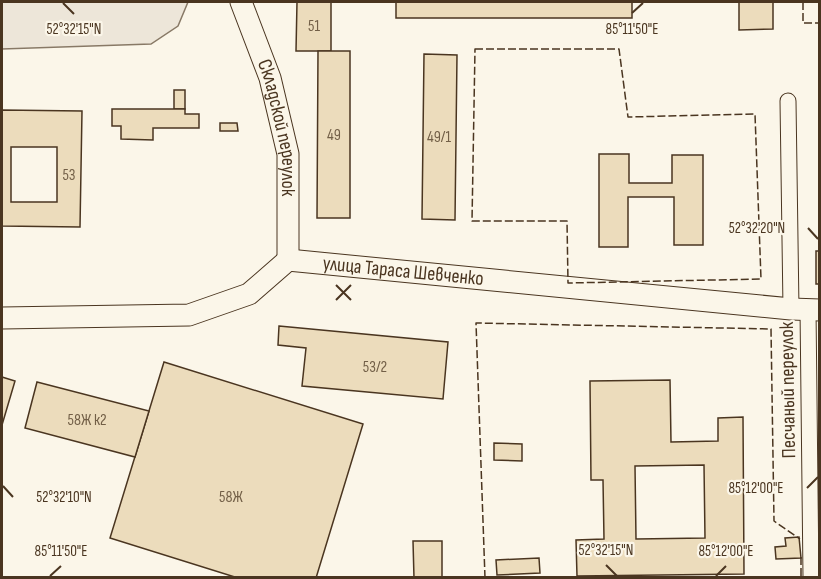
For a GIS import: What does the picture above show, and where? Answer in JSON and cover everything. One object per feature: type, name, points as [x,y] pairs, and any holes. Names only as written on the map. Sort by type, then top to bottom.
[{"type":"street","name":"Складской переулок","points":[[241,2],[270,78],[288,154],[288,260]]},
{"type":"street","name":"Песчаный переулок","points":[[788,101],[806,309],[810,578]]},
{"type":"street","name":"улица Тараса Шевченко","points":[[288,260],[806,309]]},
{"type":"street","points":[[2,318],[189,315],[249,294],[288,260]]},
{"type":"shaded area","points":[[2,2],[188,2],[178,26],[151,44],[2,49]]},
{"type":"building","points":[[297,2],[331,2],[331,51],[296,51]]},
{"type":"building","points":[[396,2],[632,2],[632,18],[396,18]]},
{"type":"building","points":[[739,2],[773,2],[773,29],[739,30]]},
{"type":"building","points":[[318,51],[350,51],[350,218],[317,218]]},
{"type":"building","points":[[424,54],[457,55],[455,220],[422,219]]},
{"type":"building","points":[[174,90],[185,90],[185,109],[174,109]]},
{"type":"building","points":[[112,109],[185,109],[185,114],[199,114],[199,128],[153,128],[153,140],[121,139],[121,126],[112,126]]},
{"type":"building","points":[[2,110],[82,111],[80,227],[2,226]],"holes":[[[11,147],[57,147],[57,202],[11,202]]]},
{"type":"building","points":[[220,123],[237,123],[238,131],[220,131]]},
{"type":"building","points":[[599,154],[629,154],[629,183],[672,183],[672,155],[703,155],[703,245],[674,245],[674,197],[628,197],[628,247],[599,247]]},
{"type":"building","points":[[816,251],[820,251],[820,284],[816,284]]},
{"type":"building","points":[[279,326],[448,342],[443,399],[302,386],[306,348],[278,345]]},
{"type":"building","points":[[164,362],[363,424],[316,578],[238,578],[110,538]]},
{"type":"building","points":[[2,377],[15,381],[2,425]]},
{"type":"building","points":[[670,380],[671,442],[718,441],[718,418],[743,417],[744,574],[577,576],[576,540],[604,539],[603,480],[591,480],[590,381]],"holes":[[[704,465],[705,538],[636,539],[635,466]]]},
{"type":"building","points":[[37,382],[149,411],[135,457],[25,428]]},
{"type":"building","points":[[494,443],[522,444],[522,461],[494,460]]},
{"type":"building","points":[[799,537],[801,558],[776,559],[775,547],[786,546],[785,538]]},
{"type":"building","points":[[413,541],[442,541],[442,578],[414,578]]},
{"type":"building","points":[[539,558],[540,573],[497,575],[496,560]]},
{"type":"fence","points":[[803,2],[803,23],[820,23]]},
{"type":"fence","points":[[475,49],[619,49],[628,117],[755,114],[761,279],[568,283],[567,221],[472,221],[475,49]]},
{"type":"fence","points":[[485,578],[476,323],[771,329],[774,521],[800,539]]},
{"type":"fence","points":[[801,557],[801,578]]}]
